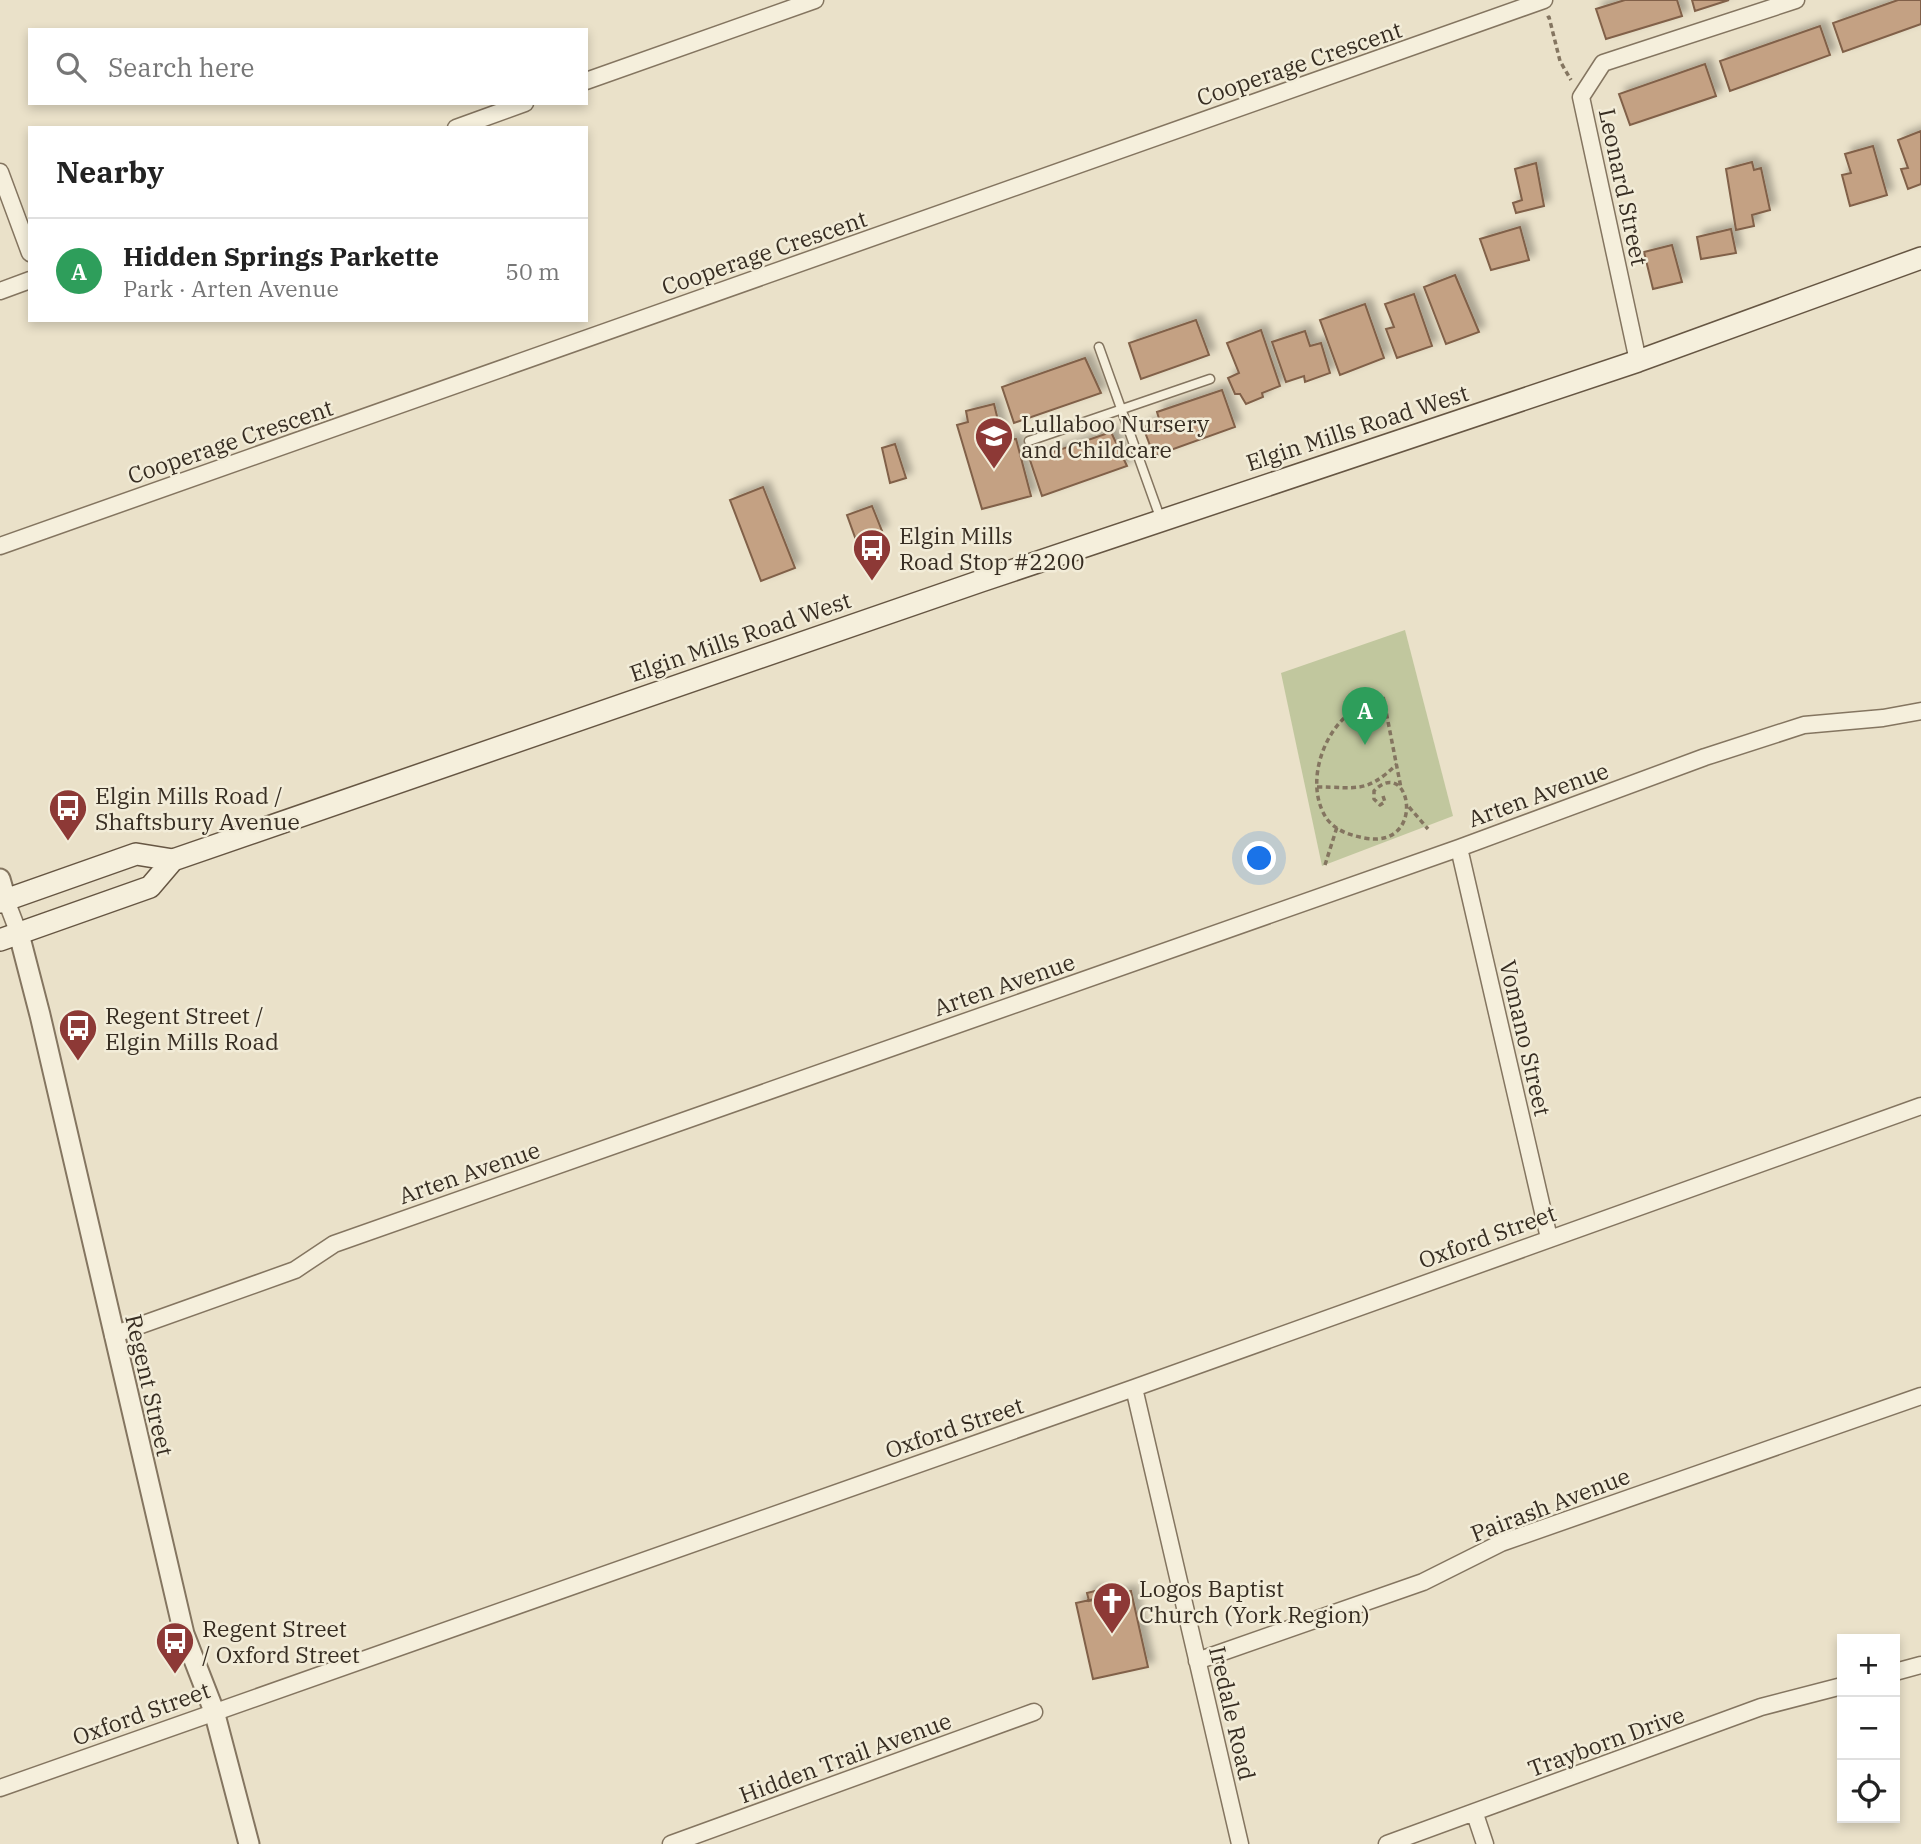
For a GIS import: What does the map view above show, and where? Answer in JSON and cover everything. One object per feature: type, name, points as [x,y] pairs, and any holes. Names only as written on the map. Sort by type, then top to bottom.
[{"type":"main road","name":"Elgin Mills Road West","points":[[2,893],[47,887],[136,854],[173,860],[1161,520],[1638,361],[1921,258]]},
{"type":"main road","points":[[9,937],[150,887],[173,860]]},
{"type":"street","points":[[588,80],[815,0]]},
{"type":"street","name":"Cooperage Crescent","points":[[0,547],[1544,0]]},
{"type":"street","name":"Leonard Street","points":[[1638,361],[1581,97],[1603,63],[1796,0]]},
{"type":"street","points":[[462,126],[519,105]]},
{"type":"street","points":[[0,172],[28,248]]},
{"type":"street","points":[[0,291],[28,281]]},
{"type":"street","name":"Arten Avenue","points":[[113,1335],[295,1270],[334,1244],[1459,848],[1705,757],[1804,725],[1883,718],[1921,711]]},
{"type":"street","name":"Vomano Street","points":[[1459,848],[1549,1238]]},
{"type":"street","points":[[2,893],[9,937]]},
{"type":"street","name":"Regent Street","points":[[9,937],[44,1029],[184,1634],[214,1711],[249,1844]]},
{"type":"street","name":"Oxford Street","points":[[0,1788],[1134,1388],[1921,1106]]},
{"type":"street","name":"Iredale Road","points":[[1134,1388],[1240,1844]]},
{"type":"street","name":"Pairash Avenue","points":[[1197,1661],[1423,1582],[1502,1544],[1921,1396]]},
{"type":"street","points":[[1900,1671],[1921,1665]]},
{"type":"street","name":"Trayborn Drive","points":[[1387,1844],[1761,1707],[1837,1687]]},
{"type":"street","name":"Hidden Trail Avenue","points":[[679,1843],[1034,1712]]},
{"type":"street","points":[[1475,1814],[1485,1844]]},
{"type":"lane","points":[[1099,347],[1161,520]]},
{"type":"lane","points":[[1028,442],[1210,379]]},
{"type":"path","points":[[1539,20],[1549,17],[1560,61],[1581,97]]},
{"type":"path","points":[[1383,696],[1396,764],[1408,805],[1401,827],[1387,836],[1370,839],[1345,834],[1328,820],[1318,799],[1322,753],[1332,732],[1347,714],[1383,696]]},
{"type":"path","points":[[1317,787],[1368,787],[1396,764]]},
{"type":"path","points":[[1383,796],[1385,802],[1380,805],[1374,799],[1374,791],[1379,786],[1389,783],[1401,788]]},
{"type":"path","points":[[1408,805],[1428,829]]},
{"type":"path","points":[[1325,865],[1337,827]]},
{"type":"green space","points":[[1405,630],[1453,816],[1322,866],[1281,673]]},
{"type":"building","points":[[1625,0],[1677,0],[1682,16],[1606,39],[1596,9]]},
{"type":"building","points":[[1692,0],[1729,0],[1695,11]]},
{"type":"building","points":[[1898,0],[1921,0],[1921,24],[1843,52],[1833,23]]},
{"type":"building","points":[[1820,26],[1830,55],[1730,91],[1720,61]]},
{"type":"building","points":[[1705,64],[1716,96],[1630,125],[1619,94]]},
{"type":"building","points":[[1921,131],[1921,184],[1908,189],[1901,169],[1908,168],[1898,140]]},
{"type":"building","points":[[1873,146],[1887,195],[1850,206],[1842,175],[1851,173],[1845,154]]},
{"type":"building","points":[[1752,162],[1754,170],[1761,168],[1770,210],[1752,215],[1754,226],[1736,230],[1726,169]]},
{"type":"building","points":[[1536,163],[1544,206],[1516,213],[1513,203],[1522,200],[1515,169]]},
{"type":"building","points":[[1520,227],[1529,260],[1491,270],[1480,239]]},
{"type":"building","points":[[1731,229],[1736,253],[1701,259],[1697,237]]},
{"type":"building","points":[[1672,245],[1682,282],[1653,289],[1644,252]]},
{"type":"building","points":[[1455,275],[1479,332],[1446,344],[1424,287]]},
{"type":"building","points":[[1414,294],[1432,346],[1397,358],[1386,329],[1394,327],[1385,304]]},
{"type":"building","points":[[1365,304],[1384,358],[1340,375],[1320,320]]},
{"type":"building","points":[[1196,320],[1209,355],[1141,379],[1129,343]]},
{"type":"building","points":[[1261,330],[1280,386],[1262,393],[1263,397],[1246,404],[1240,394],[1235,394],[1228,378],[1239,373],[1227,343]]},
{"type":"building","points":[[1305,331],[1310,346],[1321,343],[1330,373],[1305,382],[1304,376],[1286,382],[1272,342]]},
{"type":"building","points":[[1085,358],[1101,393],[1014,423],[1002,387]]},
{"type":"building","points":[[1222,390],[1235,427],[1154,456],[1143,427],[1160,422],[1157,412]]},
{"type":"building","points":[[994,404],[1003,441],[1016,439],[1031,496],[982,509],[957,425],[968,422],[966,411]]},
{"type":"building","points":[[1111,432],[1127,466],[1042,496],[1030,460]]},
{"type":"building","points":[[895,444],[906,478],[890,483],[882,448]]},
{"type":"building","points":[[763,487],[795,568],[761,581],[730,500]]},
{"type":"building","points":[[872,506],[882,531],[856,540],[847,515]]},
{"type":"building","points":[[1099,1590],[1101,1598],[1089,1601],[1087,1593]]},
{"type":"building","name":"Logos Baptist Church (York Region)","points":[[1131,1591],[1148,1667],[1093,1679],[1076,1603]]},
{"type":"place","name":"Lullaboo Nursery and Childcare","points":[[994,470]]},
{"type":"place","name":"Elgin Mills Road Stop #2200","points":[[872,582]]},
{"type":"place","name":"Hidden Springs Parkette","points":[[1365,745]]},
{"type":"place","name":"Elgin Mills Road / Shaftsbury Avenue","points":[[68,842]]},
{"type":"place","name":"Regent Street / Elgin Mills Road","points":[[78,1062]]},
{"type":"place","name":"Logos Baptist Church (York Region)","points":[[1112,1635]]},
{"type":"place","name":"Regent Street / Oxford Street","points":[[175,1675]]}]
